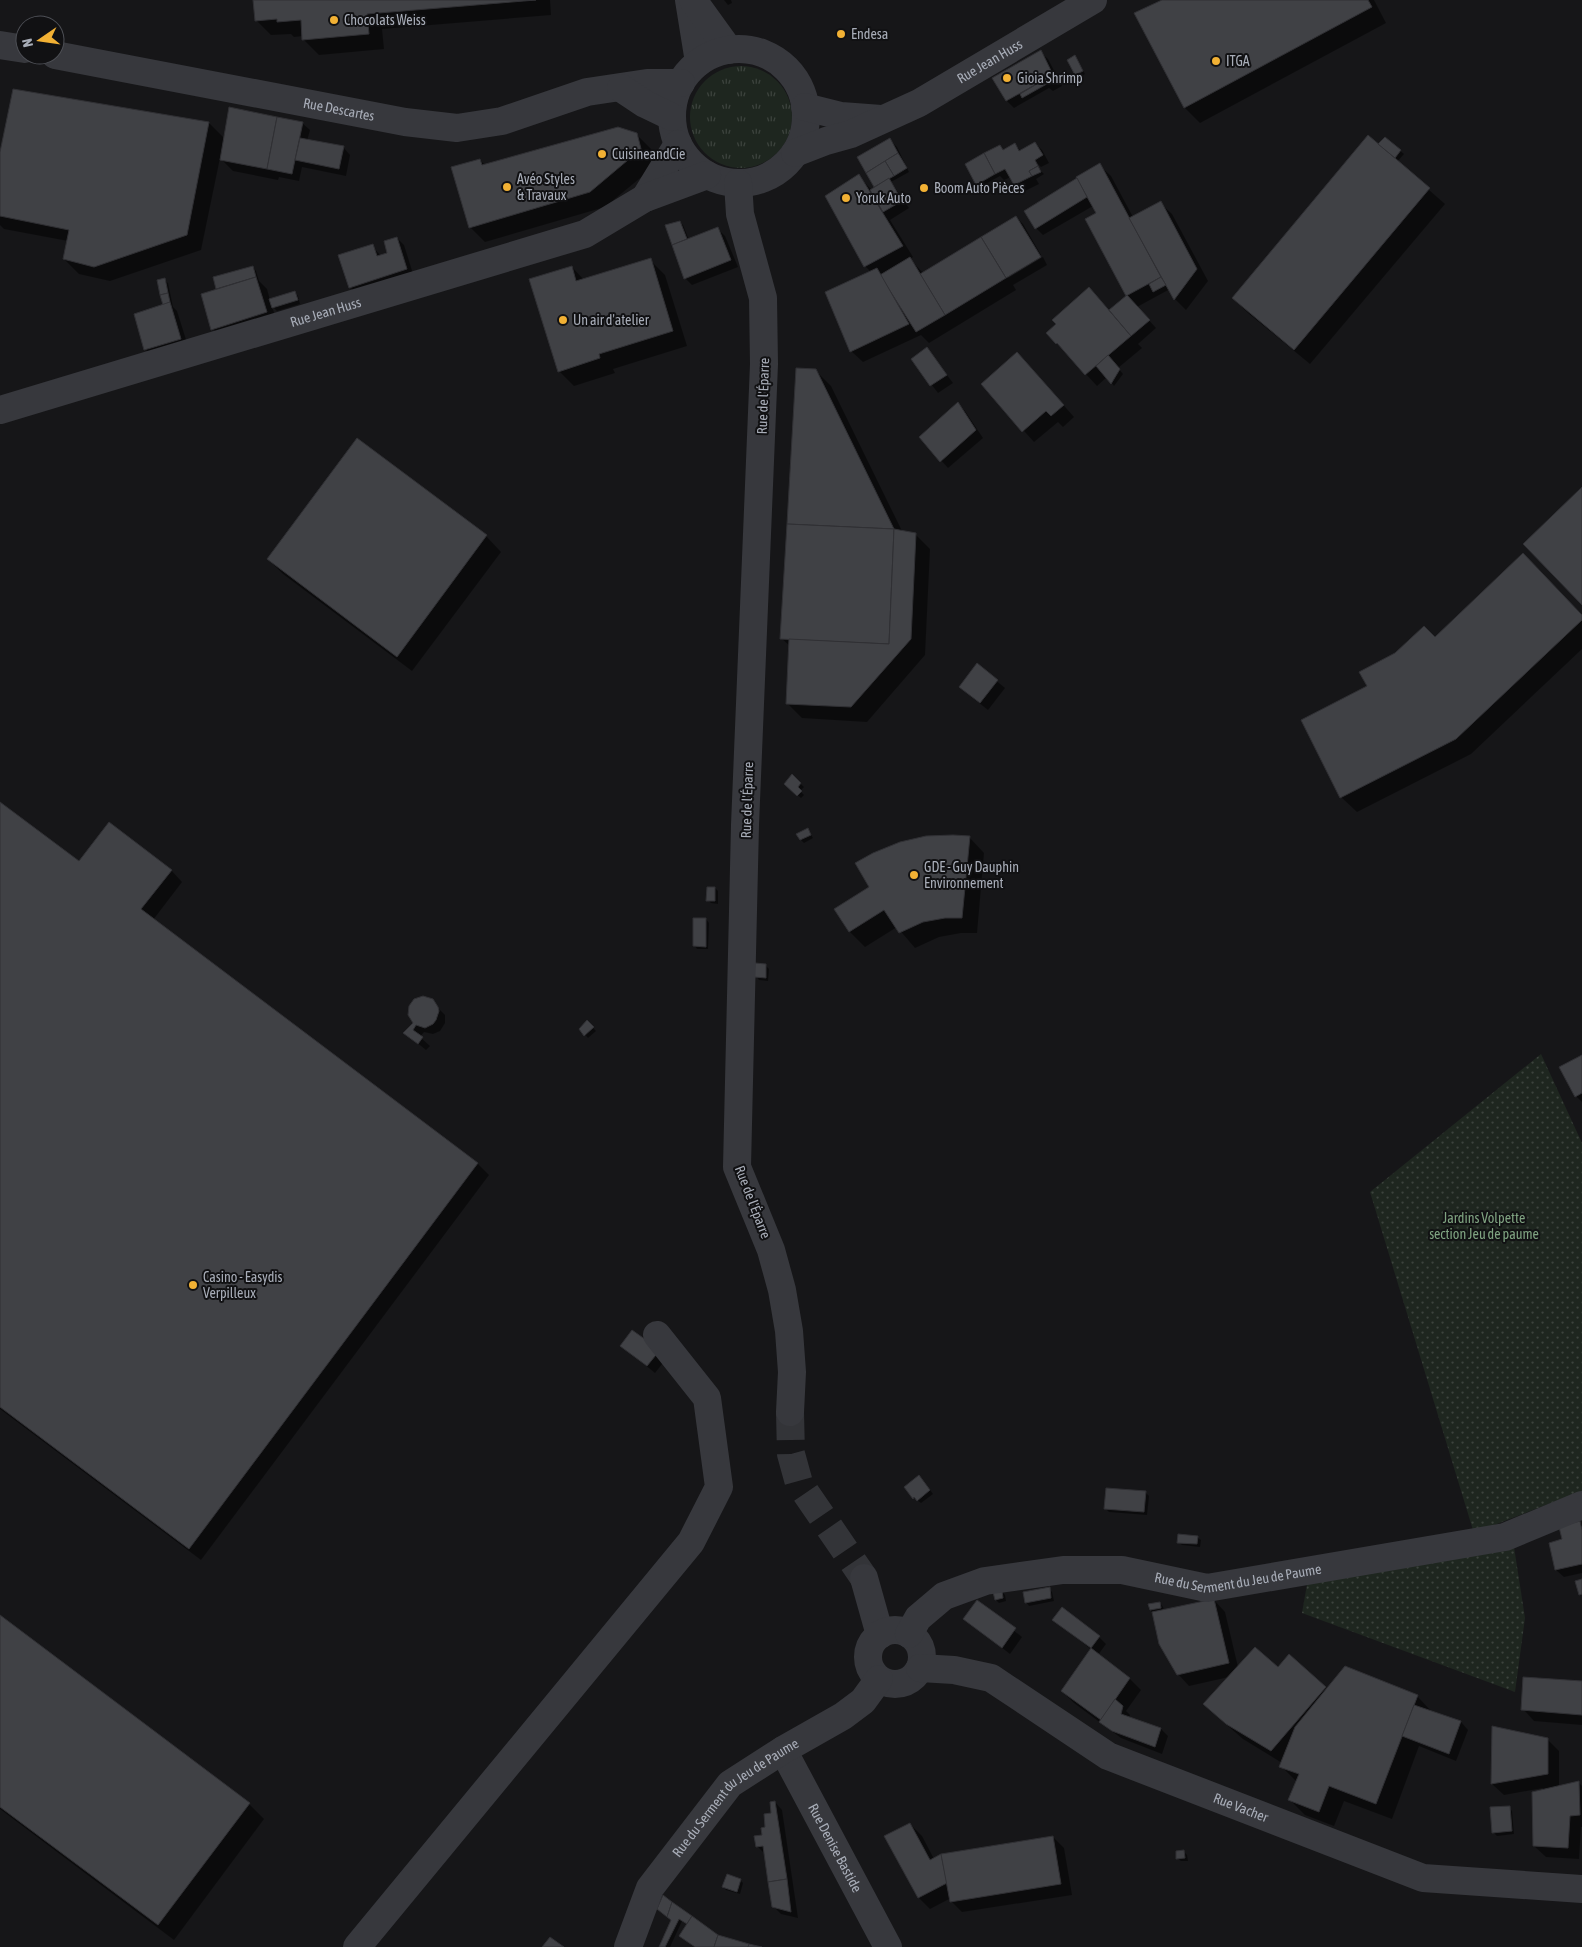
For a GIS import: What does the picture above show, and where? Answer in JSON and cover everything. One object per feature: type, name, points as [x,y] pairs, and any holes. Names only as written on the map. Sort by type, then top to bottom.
[{"type":"street","points":[[689,0],[699,62]]},
{"type":"street","points":[[693,0],[729,50]]},
{"type":"street","name":"Rue Jean Huss","points":[[796,153],[826,141],[851,134],[919,103],[1093,0]]},
{"type":"street","points":[[0,45],[15,47]]},
{"type":"street","points":[[729,50],[750,50],[770,57],[782,65],[787,69],[799,87],[805,107],[804,131],[796,153],[780,169],[760,180],[738,183],[722,181],[707,175],[690,162],[678,144],[674,130],[672,117],[681,83],[699,62],[713,54],[729,50]]},
{"type":"street","name":"Rue Descartes","points":[[65,57],[405,122],[458,128],[502,121],[587,92],[647,83],[681,83]]},
{"type":"street","points":[[621,88],[645,104],[672,117]]},
{"type":"street","points":[[805,107],[841,116],[885,120]]},
{"type":"street","name":"Rue Jean Huss","points":[[645,198],[678,144]]},
{"type":"street","name":"Rue Jean Huss","points":[[0,410],[585,234],[645,198],[707,175]]},
{"type":"street","name":"Rue de l'Éparre","points":[[738,183],[740,214],[763,298],[764,364],[746,825],[737,1167],[771,1250],[782,1290],[789,1331],[792,1372],[790,1412]]},
{"type":"street","points":[[357,1947],[691,1542],[719,1486],[708,1398],[658,1335]]},
{"type":"street","name":"Rue du Serment du Jeu de Paume","points":[[908,1634],[918,1618],[944,1596],[984,1581],[1063,1570],[1122,1570],[1207,1588],[1505,1537],[1582,1505]]},
{"type":"street","points":[[864,1578],[880,1635]]},
{"type":"street","points":[[894,1630],[908,1634],[919,1645],[921,1652],[920,1668],[910,1680],[902,1683],[886,1683],[873,1673],[868,1657],[874,1640],[880,1635],[894,1630]]},
{"type":"street","name":"Rue Vacher","points":[[920,1668],[954,1670],[991,1678],[1108,1756],[1423,1878],[1582,1889]]},
{"type":"street","name":"Rue du Serment du Jeu de Paume","points":[[628,1947],[650,1888],[730,1784],[783,1750],[843,1716],[863,1701],[879,1679]]},
{"type":"street","name":"Rue Denise Bastide","points":[[783,1750],[888,1947]]},
{"type":"green space","points":[[741,66],[751,67],[770,74],[784,88],[791,107],[791,127],[784,146],[770,160],[751,167],[741,168],[731,167],[712,160],[698,146],[691,127],[690,117],[691,107],[698,88],[712,74],[731,67]]},
{"type":"green space","name":"Jardins Volpette section Jeu de paume","points":[[1541,1054],[1582,1143],[1582,1491],[1484,1529],[1473,1530],[1370,1192]]},
{"type":"green space","points":[[1514,1547],[1525,1618],[1515,1692],[1302,1613],[1308,1579]]},
{"type":"building","name":"Chocolats Weiss","points":[[253,0],[536,0],[367,14],[369,34],[302,40],[301,20],[277,22],[277,19],[255,21]]},
{"type":"building","name":"ITGA","points":[[1162,0],[1368,0],[1372,7],[1184,108],[1134,13]]},
{"type":"building","points":[[1041,50],[1055,79],[1045,85],[1042,81],[1006,101],[992,78]]},
{"type":"building","points":[[1075,55],[1083,71],[1075,75],[1067,60]]},
{"type":"building","points":[[1042,81],[1045,85],[1022,98],[1020,94]]},
{"type":"building","points":[[13,89],[209,122],[187,235],[94,267],[63,259],[69,230],[0,216],[0,152]]},
{"type":"building","points":[[229,107],[277,117],[267,169],[220,160]]},
{"type":"building","points":[[277,117],[303,122],[292,174],[267,169]]},
{"type":"building","points":[[618,127],[637,133],[641,149],[590,192],[469,228],[451,167],[480,159],[482,165]]},
{"type":"building","points":[[1368,135],[1430,188],[1294,350],[1232,298]]},
{"type":"building","points":[[1385,137],[1401,150],[1395,158],[1378,144]]},
{"type":"building","points":[[300,138],[344,146],[339,169],[295,160]]},
{"type":"building","points":[[890,138],[898,153],[866,173],[857,157]]},
{"type":"building","points":[[1035,142],[1043,155],[1035,160],[1038,166],[1029,171],[1032,176],[1014,185],[1005,169],[995,174],[984,153],[1000,145],[1003,150],[1015,143],[1019,151]]},
{"type":"building","points":[[898,153],[907,168],[894,176],[885,161]]},
{"type":"building","points":[[984,153],[995,174],[976,185],[965,164]]},
{"type":"building","points":[[885,161],[894,176],[874,187],[866,173]]},
{"type":"building","points":[[1100,163],[1161,277],[1126,296],[1085,219],[1096,213],[1076,177]]},
{"type":"building","points":[[1038,166],[1041,172],[1032,176],[1029,171]]},
{"type":"building","points":[[859,174],[903,246],[864,267],[825,196]]},
{"type":"building","points":[[889,178],[902,201],[883,212],[870,190]]},
{"type":"building","points":[[1077,178],[1087,197],[1035,229],[1024,211]]},
{"type":"building","points":[[1161,201],[1197,269],[1174,300],[1129,218]]},
{"type":"building","points":[[1016,216],[1041,257],[1006,278],[981,237]]},
{"type":"building","points":[[680,221],[687,239],[672,245],[665,225]]},
{"type":"building","points":[[718,227],[731,260],[684,279],[672,245]]},
{"type":"building","points":[[397,237],[407,269],[349,288],[338,255],[373,244],[377,256],[387,253],[384,241]]},
{"type":"building","points":[[981,237],[1006,278],[945,315],[920,274]]},
{"type":"building","points":[[910,257],[945,315],[916,332],[880,275]]},
{"type":"building","points":[[651,258],[673,331],[599,354],[600,358],[558,372],[529,279],[572,266],[576,281]]},
{"type":"building","points":[[253,266],[256,277],[216,289],[213,277]]},
{"type":"building","points":[[877,268],[909,324],[850,352],[825,292]]},
{"type":"building","points":[[256,277],[267,312],[211,330],[201,294]]},
{"type":"building","points":[[1161,277],[1166,285],[1153,292],[1149,284]]},
{"type":"building","points":[[165,278],[168,293],[160,295],[157,280]]},
{"type":"building","points":[[1089,287],[1131,336],[1085,375],[1046,333],[1056,324],[1052,320]]},
{"type":"building","points":[[295,291],[298,300],[272,308],[269,299]]},
{"type":"building","points":[[168,293],[170,302],[163,305],[160,295]]},
{"type":"building","points":[[1127,295],[1150,320],[1131,336],[1109,310]]},
{"type":"building","points":[[170,302],[181,339],[144,350],[134,314]]},
{"type":"building","points":[[927,347],[947,375],[930,386],[911,359]]},
{"type":"building","points":[[1017,352],[1064,405],[1051,416],[1046,411],[1022,432],[981,384]]},
{"type":"building","points":[[1108,355],[1120,369],[1111,384],[1096,366]]},
{"type":"building","points":[[796,368],[816,369],[894,529],[787,524]]},
{"type":"building","points":[[958,402],[976,430],[940,462],[919,437]]},
{"type":"building","points":[[357,438],[487,535],[397,657],[267,559]]},
{"type":"building","points":[[1582,487],[1582,605],[1523,544]]},
{"type":"building","points":[[787,524],[894,529],[889,644],[780,639]]},
{"type":"building","points":[[894,529],[916,533],[911,639],[851,707],[786,704],[789,639],[889,644]]},
{"type":"building","points":[[1523,553],[1582,615],[1582,620],[1456,739],[1340,798],[1301,720],[1367,686],[1359,672],[1395,653],[1424,626],[1435,637]]},
{"type":"building","points":[[977,663],[998,680],[980,703],[959,687]]},
{"type":"building","points":[[792,774],[801,783],[798,787],[802,791],[797,796],[784,784]]},
{"type":"building","name":"Casino - Easydis Verpilleux","points":[[0,802],[79,861],[109,822],[172,870],[141,909],[478,1163],[189,1549],[0,1407]]},
{"type":"building","points":[[808,828],[811,835],[800,840],[796,834]]},
{"type":"building","name":"GDE - Guy Dauphin Environnement","points":[[926,836],[970,836],[962,918],[945,918],[923,922],[899,933],[884,910],[849,932],[834,909],[869,887],[855,863],[900,842]]},
{"type":"building","points":[[707,887],[715,887],[715,901],[706,901]]},
{"type":"building","points":[[693,918],[706,918],[706,947],[693,946]]},
{"type":"building","points":[[755,963],[766,964],[766,978],[754,977]]},
{"type":"building","points":[[423,996],[433,999],[439,1011],[433,1024],[425,1028],[416,1025],[413,1030],[423,1037],[418,1044],[403,1033],[413,1023],[408,1015],[409,1006],[414,999]]},
{"type":"building","points":[[587,1020],[594,1027],[584,1036],[579,1029]]},
{"type":"building","points":[[1582,1055],[1582,1093],[1575,1097],[1559,1067]]},
{"type":"building","points":[[632,1330],[660,1350],[647,1366],[620,1346]]},
{"type":"building","points":[[919,1475],[930,1490],[917,1501],[914,1497],[913,1499],[904,1487]]},
{"type":"building","points":[[1106,1488],[1146,1491],[1144,1512],[1104,1509]]},
{"type":"building","points":[[1580,1521],[1582,1530],[1582,1564],[1555,1570],[1549,1543],[1562,1539],[1559,1527]]},
{"type":"building","points":[[1178,1534],[1198,1536],[1197,1544],[1177,1543]]},
{"type":"building","points":[[1582,1579],[1582,1594],[1579,1595],[1575,1581]]},
{"type":"building","points":[[1050,1587],[1051,1598],[1025,1603],[1023,1592]]},
{"type":"building","points":[[1002,1591],[1003,1598],[995,1600],[993,1592]]},
{"type":"building","points":[[1214,1599],[1229,1663],[1177,1675],[1159,1644],[1152,1612]]},
{"type":"building","points":[[977,1600],[1016,1628],[1002,1648],[963,1619]]},
{"type":"building","points":[[1160,1602],[1161,1608],[1150,1610],[1148,1604]]},
{"type":"building","points":[[1062,1607],[1100,1636],[1091,1648],[1052,1620]]},
{"type":"building","points":[[0,1615],[250,1803],[158,1925],[0,1807]]},
{"type":"building","points":[[1255,1647],[1278,1667],[1289,1654],[1326,1687],[1271,1751],[1226,1724],[1203,1704]]},
{"type":"building","points":[[1091,1648],[1130,1678],[1101,1720],[1061,1691]]},
{"type":"building","points":[[1345,1666],[1418,1695],[1376,1804],[1329,1786],[1319,1812],[1288,1800],[1299,1774],[1279,1767],[1295,1727]]},
{"type":"building","points":[[1523,1677],[1582,1681],[1582,1715],[1521,1710]]},
{"type":"building","points":[[1115,1699],[1123,1706],[1121,1714],[1161,1728],[1155,1747],[1112,1731],[1099,1722]]},
{"type":"building","points":[[1414,1705],[1461,1721],[1449,1754],[1402,1736]]},
{"type":"building","points":[[1492,1726],[1548,1738],[1548,1774],[1491,1784]]},
{"type":"building","points":[[1579,1781],[1580,1815],[1570,1816],[1568,1848],[1533,1846],[1532,1792]]},
{"type":"building","points":[[775,1801],[787,1879],[768,1882],[763,1846],[756,1847],[754,1836],[762,1835],[761,1828],[765,1827],[764,1814],[771,1813],[770,1802]]},
{"type":"building","points":[[1510,1806],[1512,1831],[1492,1833],[1490,1807]]},
{"type":"building","points":[[910,1823],[930,1860],[941,1854],[947,1883],[918,1898],[884,1836]]},
{"type":"building","points":[[1053,1836],[1061,1884],[950,1902],[941,1854]]},
{"type":"building","points":[[1184,1850],[1185,1858],[1176,1859],[1176,1851]]},
{"type":"building","points":[[727,1874],[741,1879],[737,1892],[722,1887]]},
{"type":"building","points":[[787,1879],[791,1912],[772,1907],[768,1882]]},
{"type":"building","points":[[663,1895],[672,1902],[667,1917],[657,1909]]},
{"type":"building","points":[[672,1902],[692,1916],[687,1924],[679,1919],[665,1947],[659,1947],[671,1920],[667,1917]]},
{"type":"building","points":[[692,1916],[718,1935],[714,1947],[695,1947],[679,1936]]},
{"type":"building","points":[[718,1935],[749,1944],[748,1947],[714,1947]]},
{"type":"building","points":[[550,1937],[564,1947],[542,1947]]},
{"type":"building","points":[[749,1944],[762,1947],[748,1947]]},
{"type":"tunnel","points":[[790,1412],[791,1454],[799,1483],[864,1578]]},
{"type":"place","name":"Chocolats Weiss","points":[[334,20]]},
{"type":"place","name":"Endesa","points":[[841,34]]},
{"type":"place","name":"ITGA","points":[[1216,61]]},
{"type":"place","name":"Gioia Shrimp","points":[[1007,78]]},
{"type":"place","name":"CuisineandCie","points":[[602,154]]},
{"type":"place","name":"Avéo Styles & Travaux","points":[[507,187]]},
{"type":"place","name":"Boom Auto Pièces","points":[[924,188]]},
{"type":"place","name":"Yoruk Auto","points":[[846,198]]},
{"type":"place","name":"Un air d'atelier","points":[[563,320]]},
{"type":"place","name":"GDE - Guy Dauphin Environnement","points":[[914,875]]},
{"type":"place","name":"Casino - Easydis Verpilleux","points":[[193,1285]]}]
